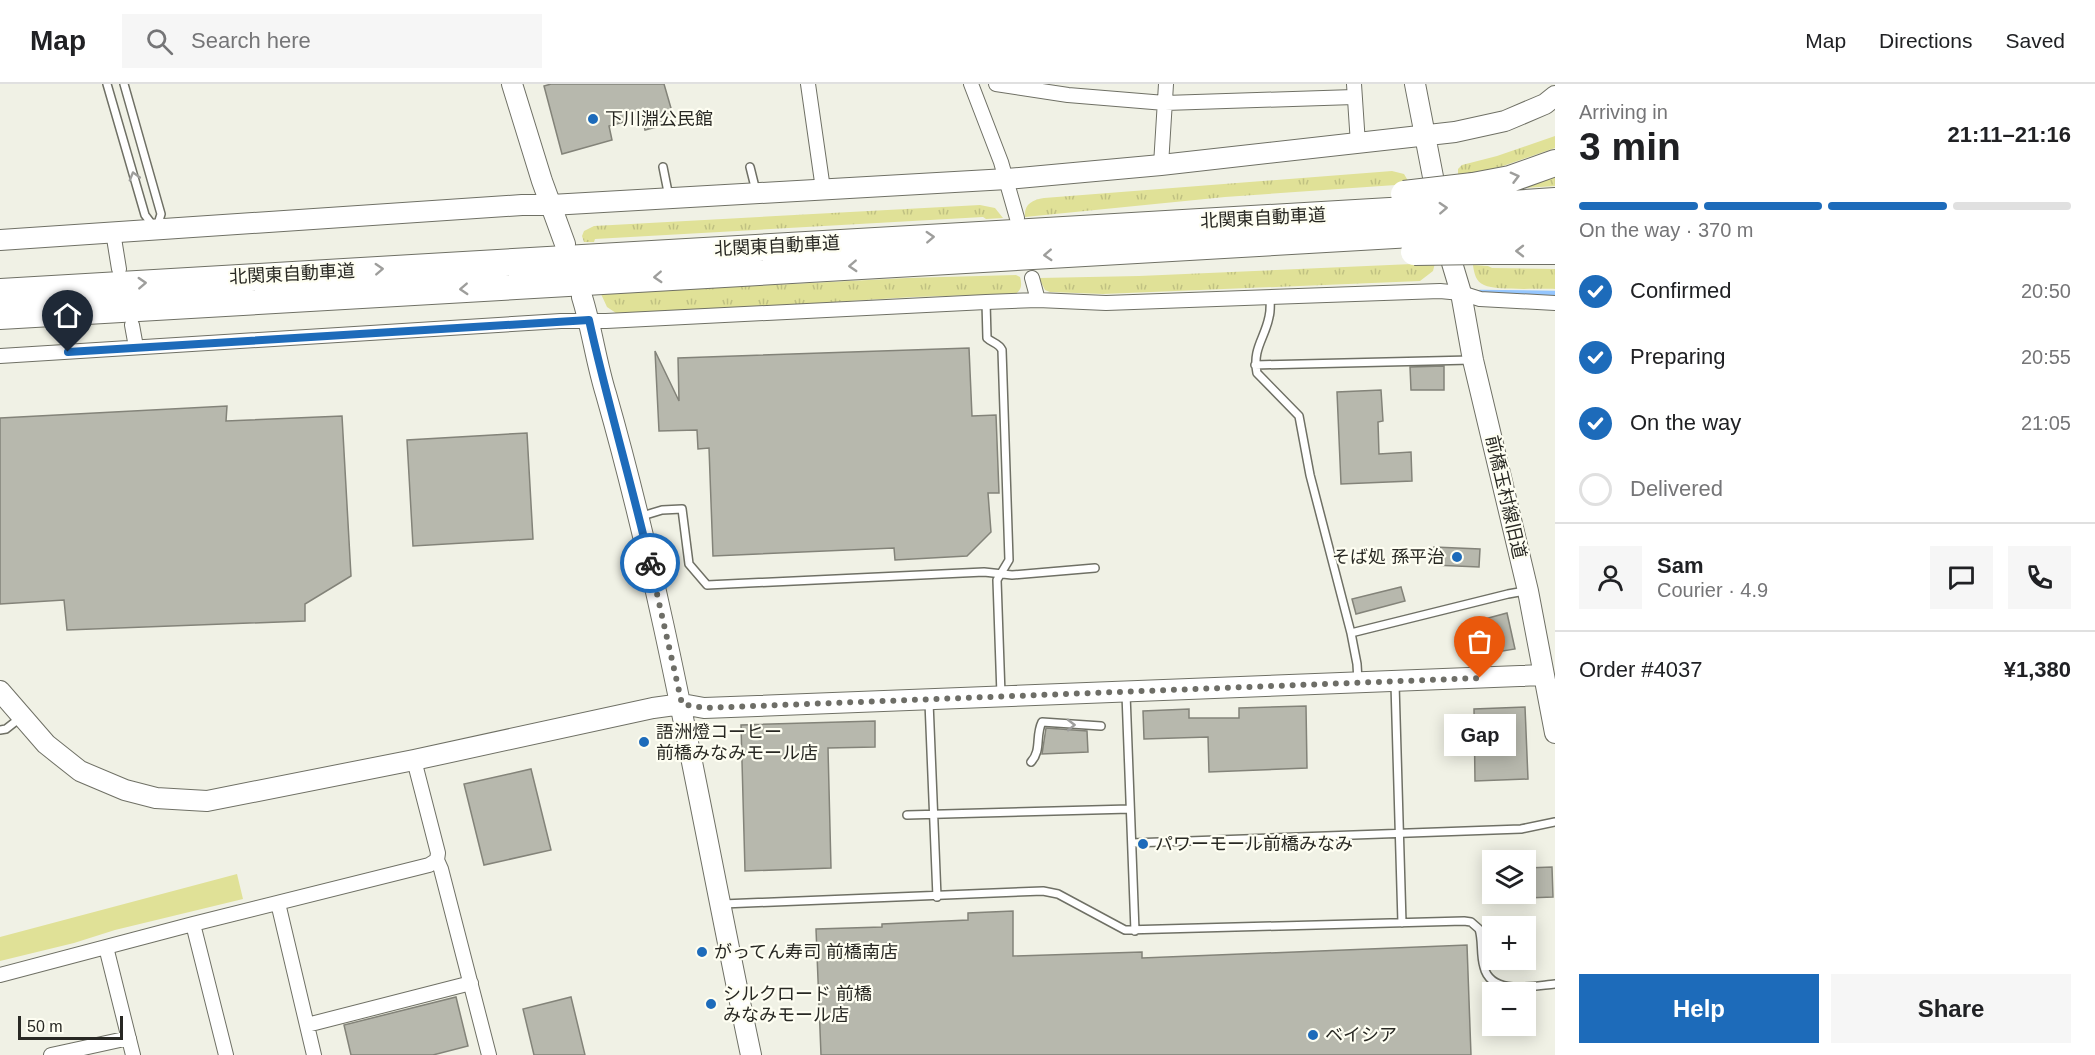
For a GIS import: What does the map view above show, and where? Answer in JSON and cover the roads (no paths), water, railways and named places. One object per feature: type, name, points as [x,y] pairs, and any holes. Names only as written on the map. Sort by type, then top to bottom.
[{"type":"highway","points":[[1480,218],[1510,179],[1555,163]]},
{"type":"highway","points":[[1409,222],[1480,218],[1555,201]]},
{"type":"highway","points":[[1480,218],[1555,251]]},
{"type":"highway","points":[[1409,222],[1480,218],[1555,225]]},
{"type":"highway","name":"北関東自動車道","points":[[0,292],[1078,230],[1409,222]]},
{"type":"highway","name":"北関東自動車道","points":[[0,316],[1106,252],[1305,255],[1409,222]]},
{"type":"street","points":[[512,84],[566,244]]},
{"type":"street","points":[[808,84],[823,189]]},
{"type":"street","points":[[971,84],[1007,179],[1017,218]]},
{"type":"street","points":[[996,84],[1068,95],[1165,103],[1354,91],[1358,144]]},
{"type":"street","points":[[1161,165],[1166,84]]},
{"type":"street","points":[[1415,84],[1434,182]]},
{"type":"street","points":[[0,240],[522,205],[1007,179],[1161,165],[1455,132],[1505,121],[1555,96]]},
{"type":"street","points":[[113,232],[119,269]]},
{"type":"street","name":"前橋玉村線旧道","points":[[1452,263],[1461,293],[1473,360],[1549,675],[1555,733]]},
{"type":"street","points":[[1032,278],[1038,300]]},
{"type":"street","points":[[0,356],[589,320],[617,321],[1038,300],[1106,303],[1440,291],[1461,293],[1480,299],[1555,303]]},
{"type":"street","points":[[582,297],[639,517],[682,704],[719,904],[751,1055]]},
{"type":"street","points":[[132,325],[136,347]]},
{"type":"street","points":[[0,691],[46,744],[80,771],[125,790],[156,798],[207,801],[682,704],[704,708],[1549,675]]},
{"type":"street","points":[[414,760],[438,853],[437,860],[489,1055]]},
{"type":"street","points":[[0,975],[429,865],[437,860]]},
{"type":"street","points":[[278,903],[314,1055]]},
{"type":"street","points":[[193,924],[226,1055]]},
{"type":"street","points":[[106,947],[133,1055]]},
{"type":"street","points":[[307,1024],[471,984]]},
{"type":"street","points":[[51,1055],[129,1038]]},
{"type":"lane","points":[[107,84],[145,215],[156,229]]},
{"type":"lane","points":[[124,84],[161,214],[156,229]]},
{"type":"lane","points":[[663,167],[669,198]]},
{"type":"lane","points":[[750,167],[757,194]]},
{"type":"lane","points":[[1270,297],[1269,316],[1257,346],[1255,365],[1257,374],[1299,416],[1310,475],[1351,633],[1358,682]]},
{"type":"lane","points":[[986,302],[987,338],[1002,350],[1009,560],[997,580],[1001,697]]},
{"type":"lane","points":[[1255,365],[1473,360]]},
{"type":"lane","points":[[639,517],[662,510],[682,509],[690,564],[707,585],[984,572],[1012,576],[1095,568]]},
{"type":"lane","points":[[1351,633],[1528,591]]},
{"type":"lane","points":[[1395,681],[1402,923]]},
{"type":"lane","points":[[1126,692],[1135,931]]},
{"type":"lane","points":[[929,699],[937,897]]},
{"type":"lane","points":[[0,730],[6,729],[21,717]]},
{"type":"lane","points":[[1031,762],[1038,750],[1039,728],[1042,722],[1101,726]]},
{"type":"lane","points":[[906,816],[1130,809]]},
{"type":"lane","points":[[1132,843],[1521,829],[1555,822]]},
{"type":"lane","points":[[719,904],[1052,891],[1125,930],[1135,931],[1468,921],[1479,929],[1484,967],[1489,977],[1497,984],[1509,987],[1555,984]]},
{"type":"waterway","points":[[1480,292],[1555,293]]},
{"type":"place","name":"下川淵公民館","points":[[593,119]]},
{"type":"place","name":"そば処 孫平治","points":[[1457,557]]},
{"type":"place","name":"Gap","points":[[1480,678]]},
{"type":"place","name":"語洲燈コーヒー 前橋みなみモール店","points":[[644,742]]},
{"type":"place","name":"パワーモール前橋みなみ","points":[[1143,844]]},
{"type":"place","name":"がってん寿司 前橋南店","points":[[702,952]]},
{"type":"place","name":"シルクロード 前橋 みなみモール店","points":[[711,1004]]},
{"type":"place","name":"ベイシア","points":[[1313,1035]]}]
